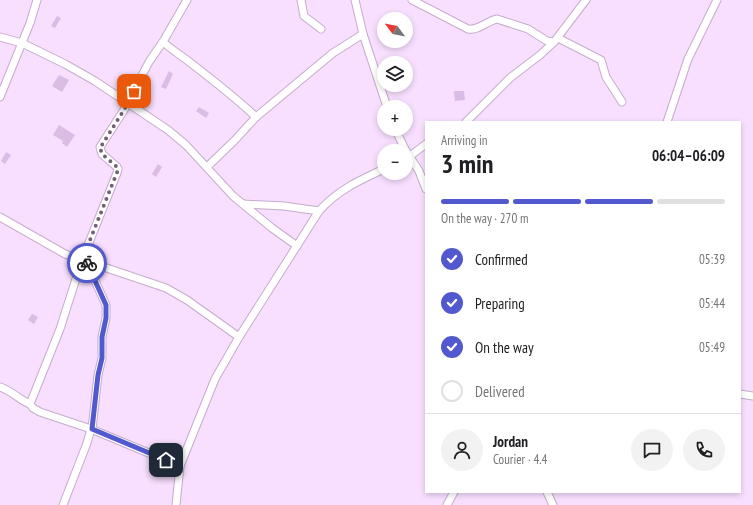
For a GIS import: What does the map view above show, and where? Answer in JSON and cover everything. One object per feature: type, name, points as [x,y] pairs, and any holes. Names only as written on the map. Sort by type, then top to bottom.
[{"type":"street","points":[[0,97],[38,0]]},
{"type":"street","points":[[30,404],[58,335],[118,170],[117,167],[102,154],[100,148],[128,102],[149,62],[163,42],[187,0]]},
{"type":"street","points":[[301,0],[304,16],[321,29]]},
{"type":"street","points":[[355,0],[363,34],[385,100]]},
{"type":"street","points":[[412,0],[471,30],[497,19],[528,28],[547,41],[556,40],[601,60],[606,77],[622,102]]},
{"type":"street","points":[[467,121],[510,78],[540,55],[556,40],[586,0]]},
{"type":"street","points":[[668,121],[688,59],[717,0]]},
{"type":"street","points":[[207,167],[256,117],[333,53],[363,34]]},
{"type":"street","points":[[0,37],[22,43],[65,64],[128,102],[168,130],[186,144],[233,196],[272,228],[297,246]]},
{"type":"street","points":[[163,42],[233,96],[256,117]]},
{"type":"street","points":[[413,152],[425,145]]},
{"type":"street","points":[[413,163],[419,171],[425,186]]},
{"type":"street","points":[[176,505],[180,466],[215,379],[238,337],[319,211],[329,200],[354,182],[377,172]]},
{"type":"street","points":[[244,204],[284,206],[319,211]]},
{"type":"street","points":[[0,217],[65,254],[166,288],[187,300],[238,337]]},
{"type":"street","points":[[63,505],[91,429],[98,375],[102,358],[102,337],[106,305],[84,261]]},
{"type":"street","points":[[0,387],[8,390],[40,412],[91,429],[180,466]]},
{"type":"street","points":[[741,394],[753,396]]},
{"type":"street","points":[[447,505],[453,493]]},
{"type":"street","points":[[547,493],[553,505]]},
{"type":"building","points":[[57,16],[61,18],[55,28],[51,26]]},
{"type":"building","points":[[169,71],[173,74],[166,89],[161,87]]},
{"type":"building","points":[[59,75],[69,80],[62,92],[52,86]]},
{"type":"building","points":[[454,91],[464,91],[465,100],[455,101]]},
{"type":"building","points":[[199,107],[209,113],[206,118],[196,111]]},
{"type":"building","points":[[59,125],[75,135],[67,147],[62,143],[63,141],[53,135]]},
{"type":"building","points":[[6,152],[11,155],[5,164],[1,161]]},
{"type":"building","points":[[158,164],[162,167],[156,177],[152,174]]},
{"type":"building","points":[[32,314],[38,317],[34,324],[28,320]]},
{"type":"way so far","points":[[87,263],[86,261],[82,260],[118,170],[117,167],[102,154],[100,148],[134,91]]},
{"type":"route","points":[[87,263],[106,305],[106,318],[102,337],[102,358],[98,375],[92,429],[166,460]]}]
